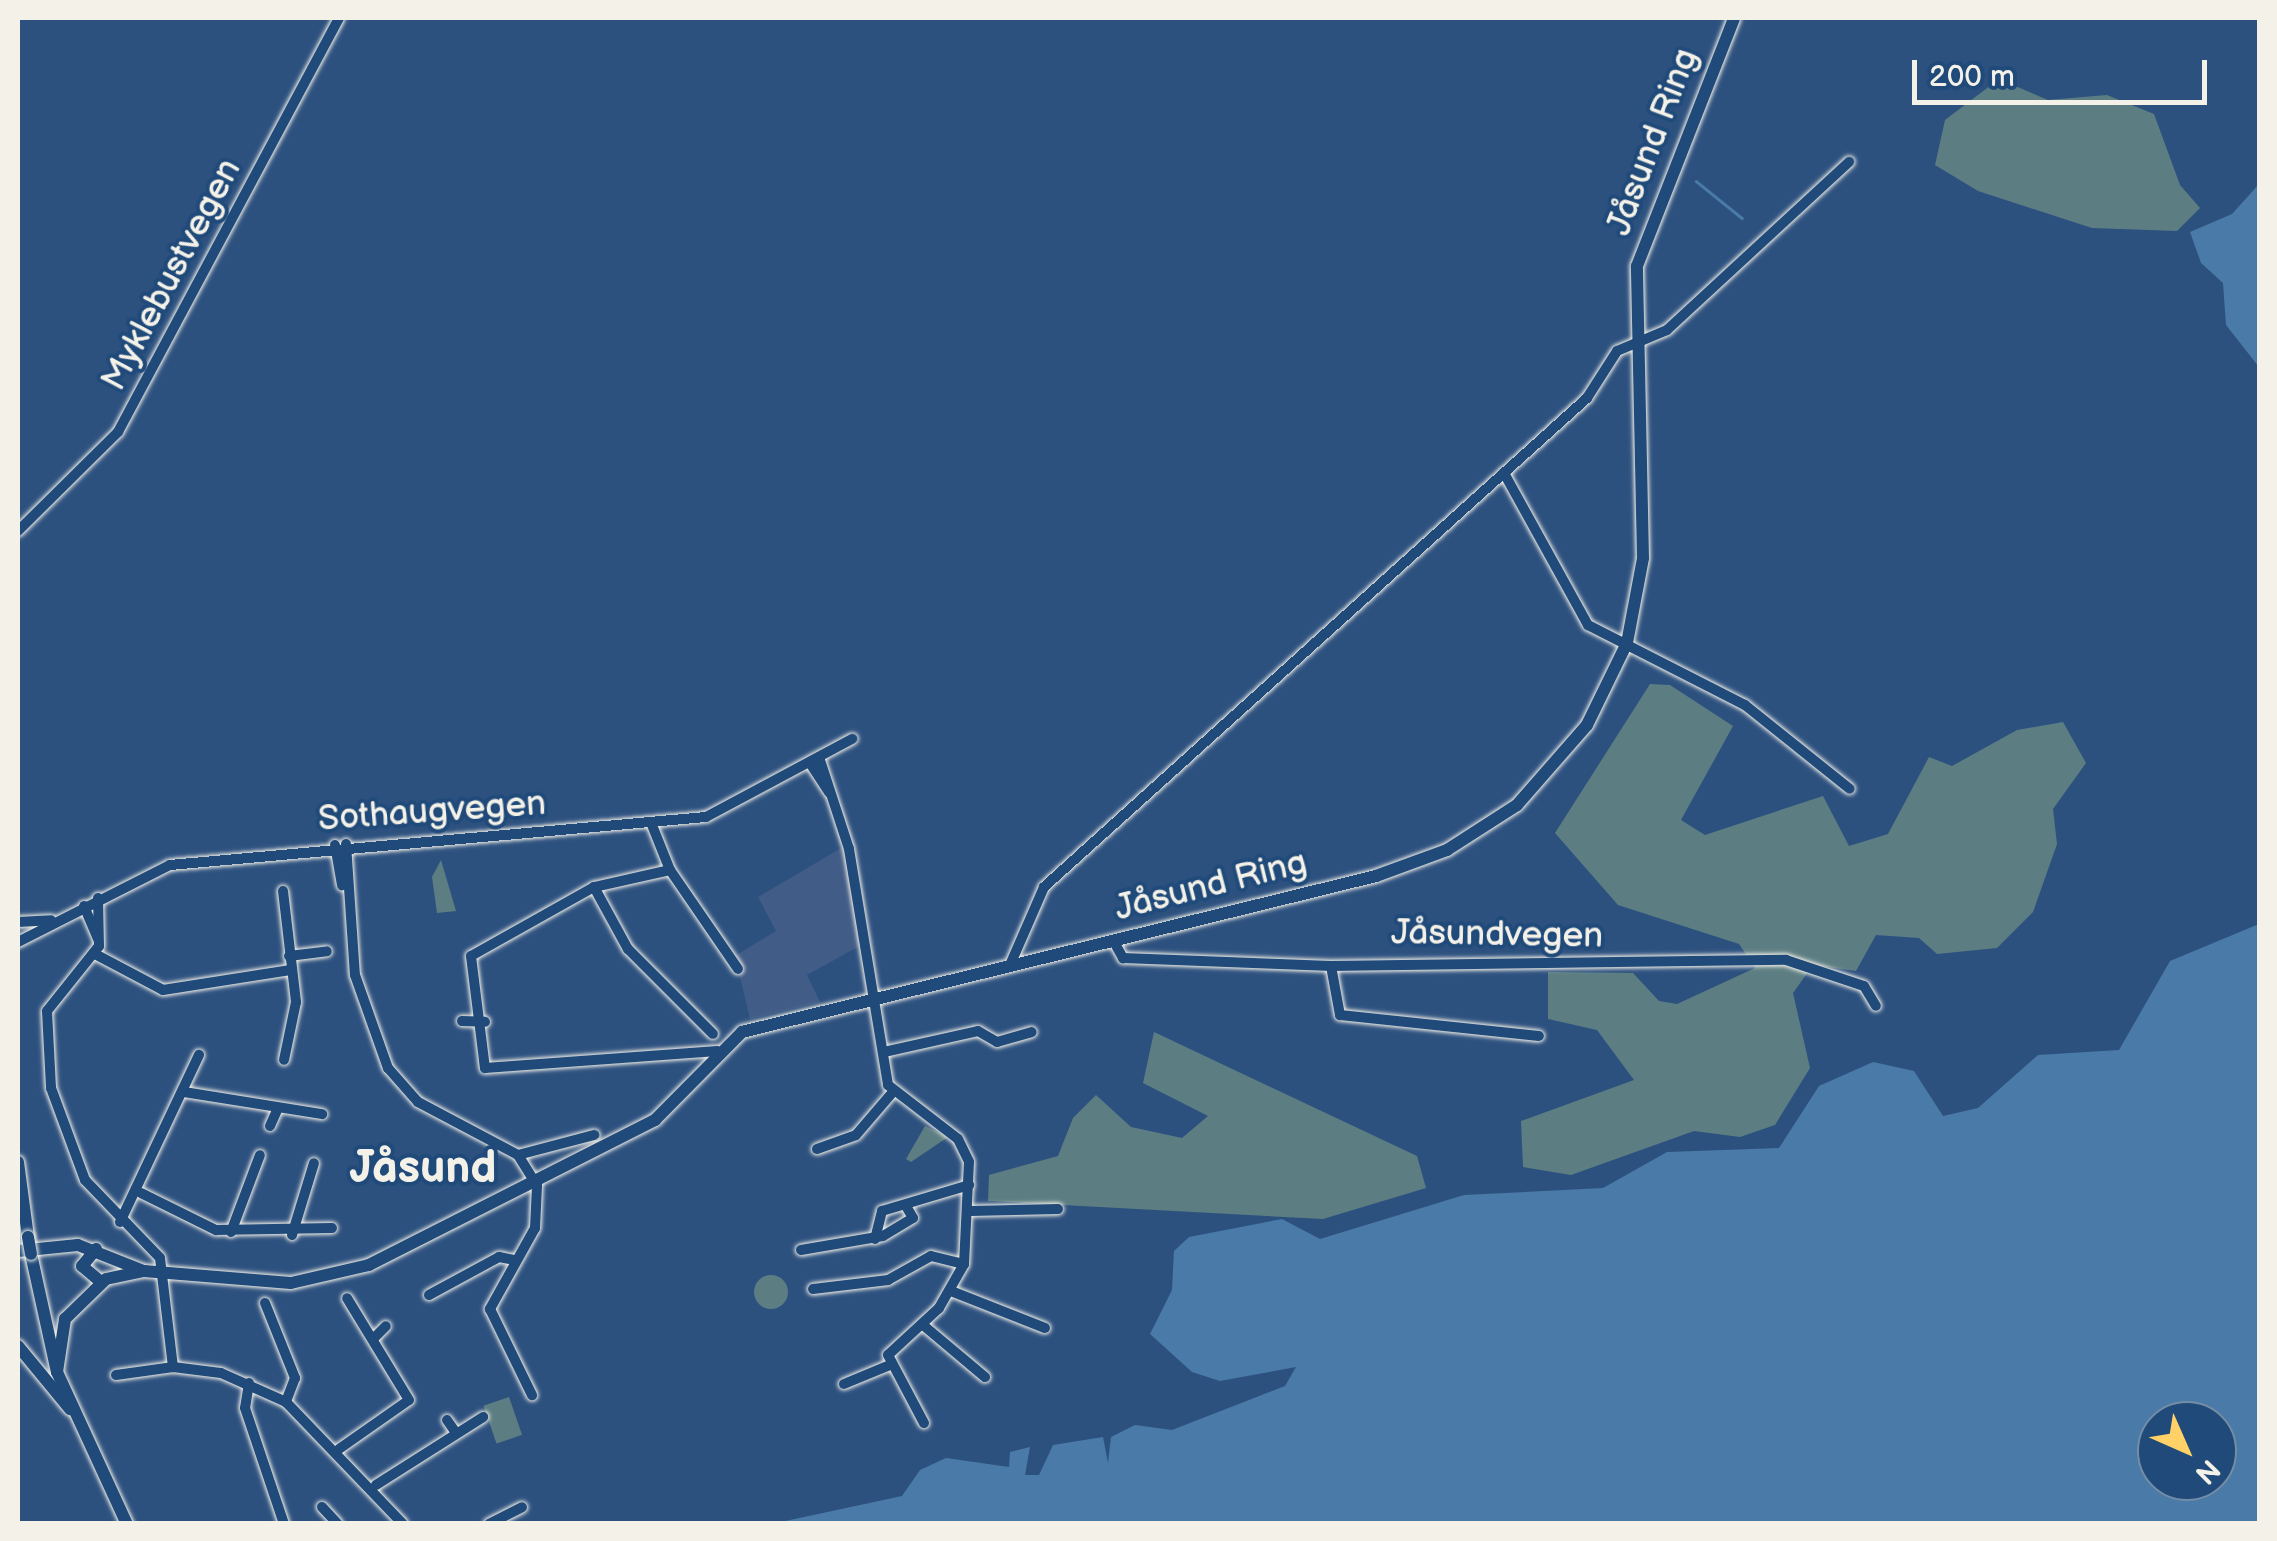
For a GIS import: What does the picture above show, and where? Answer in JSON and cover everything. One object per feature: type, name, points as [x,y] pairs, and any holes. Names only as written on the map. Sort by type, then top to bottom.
[{"type":"main road","name":"Jåsund Ring","points":[[24,1252],[96,1249],[144,1271],[278,1284],[340,1275],[661,1116],[717,1051],[748,1030],[1376,876],[1477,834],[1570,750],[1627,643],[1644,542],[1635,347],[1648,223],[1734,18]]},
{"type":"main road","points":[[18,1162],[21,1215],[28,1238],[24,1252],[57,1372],[70,1410],[127,1524]]},
{"type":"main road","points":[[57,1372],[65,1319],[100,1282],[82,1266],[96,1249]]},
{"type":"main road","name":"Jåsund Ring","points":[[100,1282],[144,1271]]},
{"type":"main road","points":[[18,1346],[70,1410]]},
{"type":"street","name":"Myklebustvegen","points":[[18,531],[118,432],[340,18]]},
{"type":"street","points":[[1010,966],[1044,887],[1587,398],[1617,351],[1635,347],[1667,330],[1849,162]]},
{"type":"street","points":[[1504,473],[1575,612],[1760,714],[1850,789]]},
{"type":"street","name":"Sothaugvegen","points":[[18,942],[170,864],[340,845],[652,825],[726,810],[852,739]]},
{"type":"street","points":[[815,760],[835,802],[892,1093],[958,1140],[970,1186],[964,1264],[951,1291],[923,1325],[890,1348],[890,1366],[924,1423]]},
{"type":"street","points":[[652,825],[670,870],[738,970]]},
{"type":"street","points":[[340,845],[355,974],[394,1076],[430,1110],[518,1155],[533,1178],[538,1220],[490,1310],[532,1395]]},
{"type":"street","points":[[670,870],[594,887],[472,956],[484,1022],[486,1068],[717,1051]]},
{"type":"street","points":[[594,887],[628,949],[713,1034]]},
{"type":"street","points":[[283,891],[296,1002],[284,1060]]},
{"type":"street","points":[[98,898],[97,949],[51,999],[49,1065],[65,1141],[120,1222],[157,1253],[173,1367]]},
{"type":"street","points":[[84,906],[97,949],[164,990],[290,970]]},
{"type":"street","name":"Sothaugvegen","points":[[18,922],[57,919]]},
{"type":"street","name":"Jåsundvegen","points":[[1113,940],[1123,958],[1331,966],[1786,960],[1864,986],[1876,1006]]},
{"type":"street","points":[[290,956],[326,951]]},
{"type":"street","points":[[1331,966],[1340,1015],[1539,1036]]},
{"type":"street","points":[[462,1021],[484,1022]]},
{"type":"street","points":[[884,1052],[978,1031],[997,1042],[1032,1032]]},
{"type":"street","points":[[120,1222],[142,1193],[199,1055]]},
{"type":"street","points":[[184,1092],[322,1114]]},
{"type":"street","points":[[817,1149],[856,1136],[892,1093]]},
{"type":"street","points":[[270,1126],[278,1108]]},
{"type":"street","points":[[518,1155],[594,1135]]},
{"type":"street","points":[[230,1232],[260,1155]]},
{"type":"street","points":[[292,1235],[314,1163]]},
{"type":"street","points":[[875,1239],[882,1212],[970,1186]]},
{"type":"street","points":[[142,1193],[230,1232],[292,1235],[332,1228]]},
{"type":"street","points":[[800,1250],[875,1239],[913,1218],[906,1206]]},
{"type":"street","points":[[970,1211],[1058,1209]]},
{"type":"street","points":[[814,1289],[888,1280],[931,1256],[964,1264]]},
{"type":"street","points":[[428,1296],[499,1257],[514,1260]]},
{"type":"street","points":[[951,1291],[1045,1328]]},
{"type":"street","points":[[339,1448],[409,1400],[347,1298]]},
{"type":"street","points":[[265,1303],[295,1378],[286,1402]]},
{"type":"street","points":[[923,1325],[985,1377]]},
{"type":"street","points":[[373,1339],[386,1326]]},
{"type":"street","points":[[261,1332],[274,1327]]},
{"type":"street","points":[[844,1384],[890,1366]]},
{"type":"street","points":[[116,1375],[173,1367],[249,1383],[286,1402],[376,1485],[404,1524]]},
{"type":"street","points":[[249,1383],[245,1408],[284,1524]]},
{"type":"street","points":[[376,1485],[483,1417]]},
{"type":"street","points":[[447,1420],[456,1433]]},
{"type":"street","points":[[489,1524],[522,1506]]},
{"type":"street","points":[[322,1507],[338,1524]]},
{"type":"shaded area","points":[[2260,184],[2259,367],[2226,325],[2223,283],[2201,263],[2190,232],[2232,214]]},
{"type":"shaded area","points":[[843,847],[863,944],[807,975],[820,1002],[750,1019],[735,956],[776,931],[758,897]]},
{"type":"shaded area","points":[[2259,924],[2259,1523],[776,1523],[902,1496],[920,1470],[946,1458],[1009,1467],[1010,1452],[1030,1447],[1025,1475],[1039,1475],[1053,1445],[1103,1437],[1108,1463],[1111,1437],[1135,1425],[1172,1430],[1285,1386],[1296,1367],[1220,1381],[1192,1372],[1150,1334],[1172,1290],[1174,1251],[1189,1237],[1282,1219],[1320,1239],[1464,1195],[1603,1188],[1667,1152],[1779,1148],[1819,1086],[1873,1062],[1914,1071],[1943,1116],[1978,1108],[2038,1055],[2119,1050],[2170,961]]},
{"type":"green space","points":[[1999,79],[2048,100],[2107,95],[2154,114],[2180,185],[2200,208],[2177,231],[2092,228],[1978,191],[1935,165],[1945,120]]},
{"type":"green space","points":[[1650,684],[1670,685],[1733,726],[1681,820],[1705,835],[1823,796],[1849,846],[1888,834],[1929,757],[1952,766],[2017,730],[2063,722],[2086,763],[2053,809],[2057,844],[2033,912],[1997,948],[1937,954],[1919,938],[1876,935],[1856,971],[1813,965],[1793,993],[1810,1068],[1775,1125],[1740,1137],[1694,1131],[1571,1175],[1523,1167],[1521,1121],[1634,1080],[1597,1030],[1548,1019],[1548,972],[1633,973],[1659,1001],[1677,1004],[1755,968],[1739,944],[1618,905],[1555,833]]},
{"type":"green space","points":[[441,860],[456,911],[437,913],[432,877]]},
{"type":"green space","points":[[1154,1032],[1417,1156],[1426,1188],[1323,1219],[988,1201],[989,1175],[1058,1156],[1073,1118],[1096,1095],[1131,1127],[1182,1138],[1208,1116],[1143,1083]]},
{"type":"green space","points":[[925,1126],[948,1137],[911,1162],[906,1159]]},
{"type":"green space","points":[[771,1275],[783,1280],[788,1292],[783,1304],[771,1309],[759,1304],[754,1292],[759,1280]]},
{"type":"green space","points":[[509,1397],[522,1435],[496,1444],[483,1406]]},
{"type":"waterway","points":[[1696,181],[1742,218]]},
{"type":"district","name":"Jåsund","points":[[423,1169]]}]
